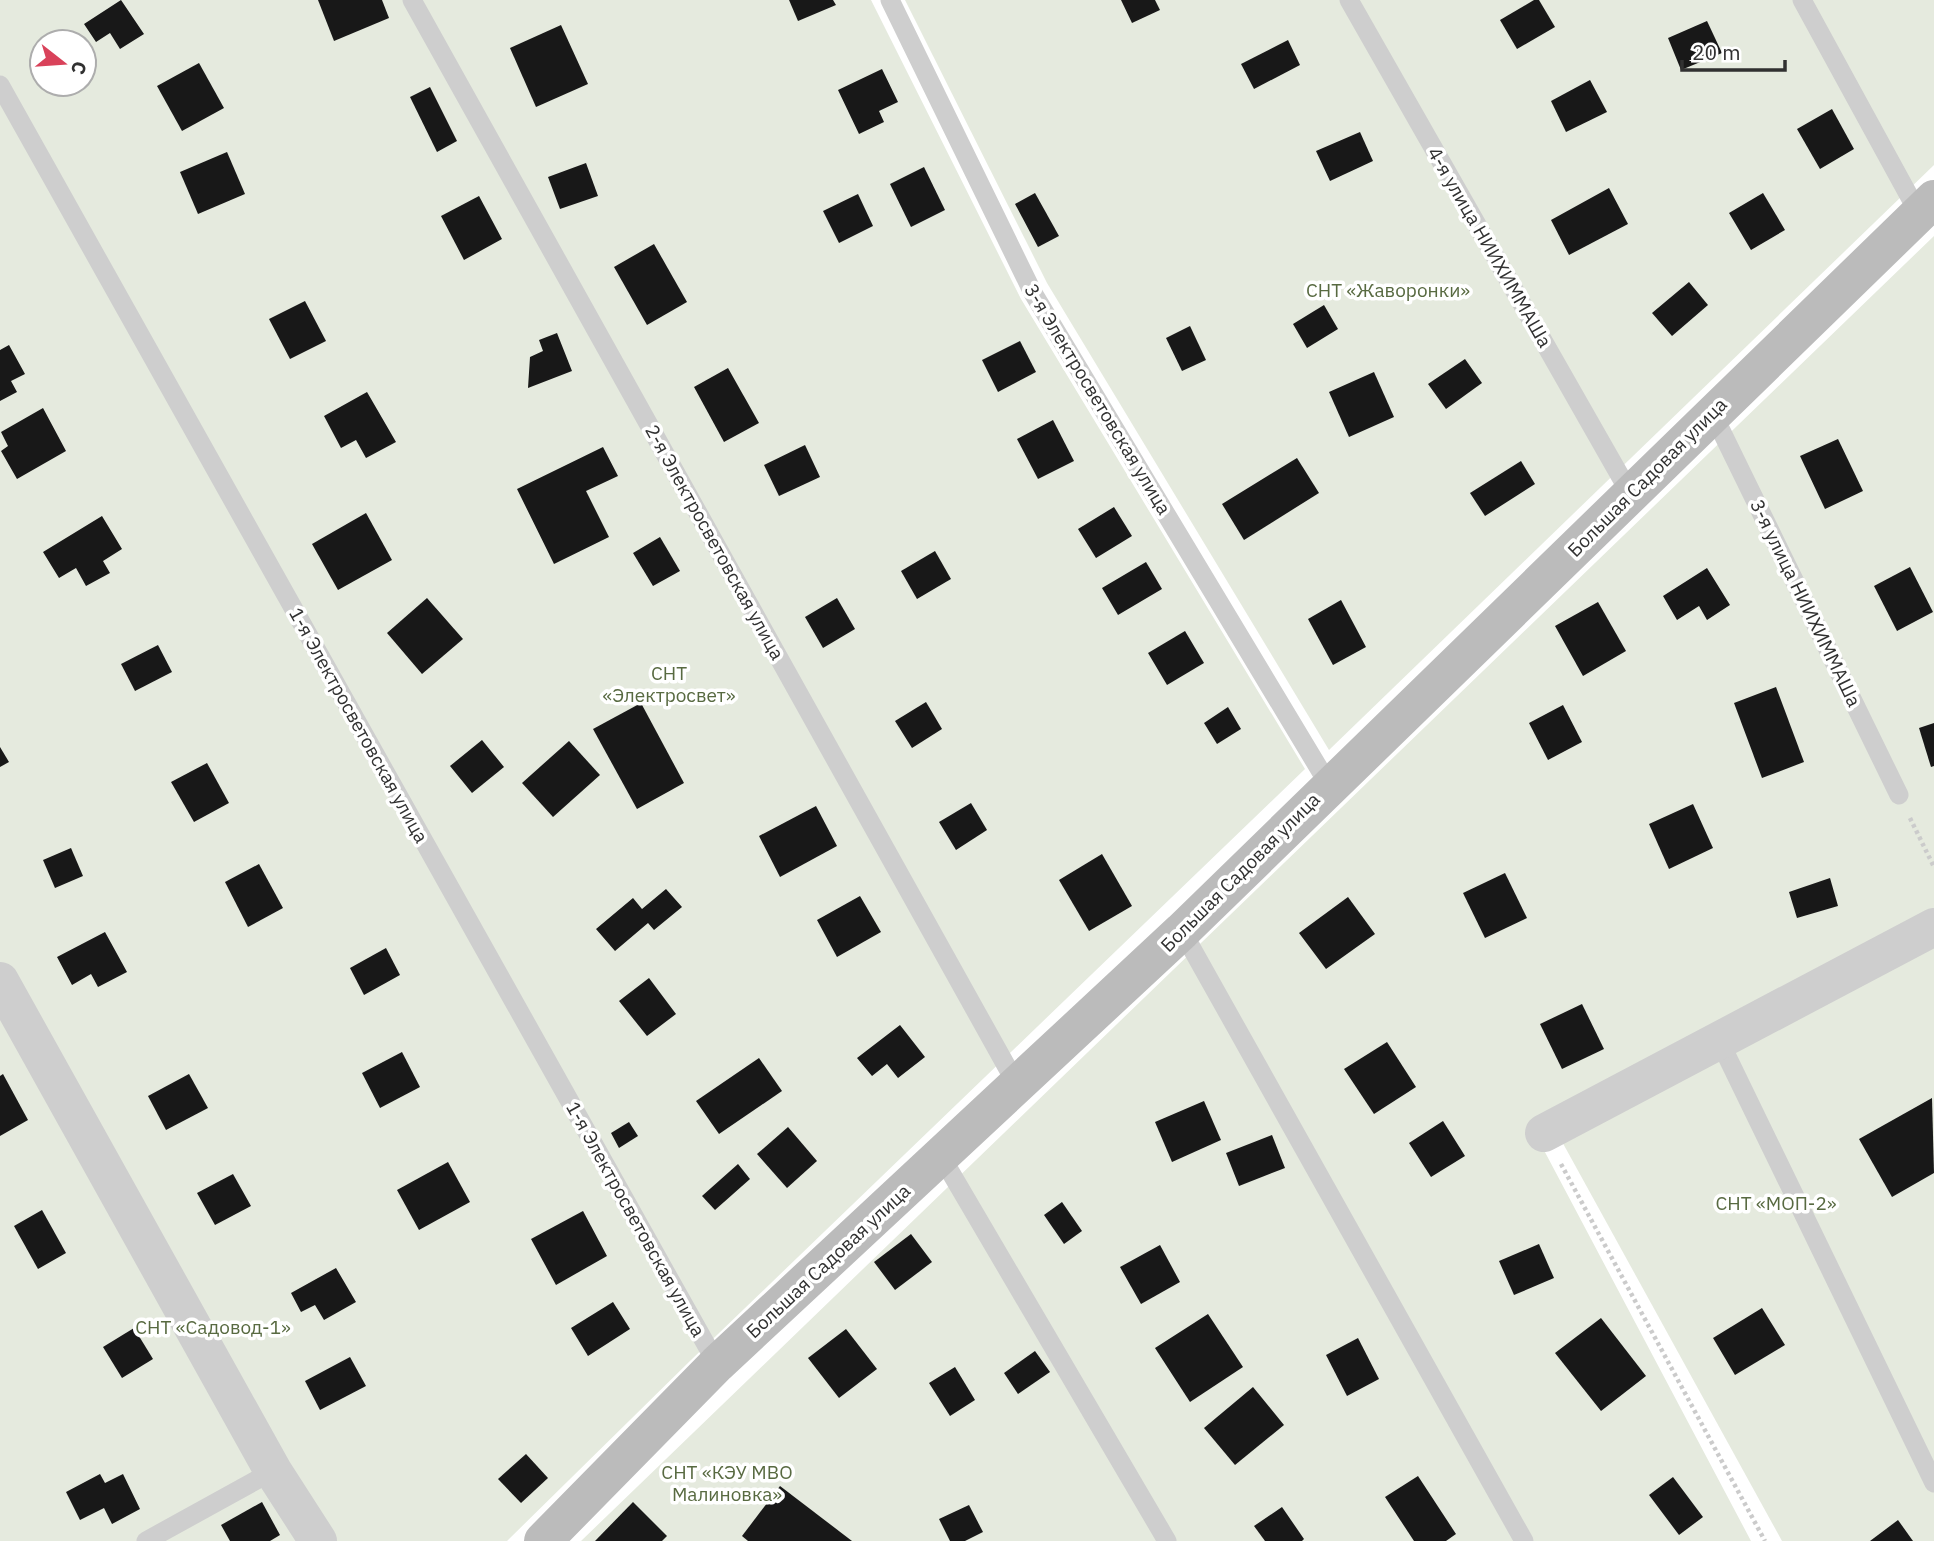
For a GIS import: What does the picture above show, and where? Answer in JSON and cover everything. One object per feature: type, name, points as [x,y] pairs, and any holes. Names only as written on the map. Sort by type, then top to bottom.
[{"type":"street","name":"Большая Садовая улица","points":[[543,1541],[717,1364],[1182,931],[1926,206]]},
{"type":"street","points":[[1544,1133],[1934,927]]},
{"type":"street","points":[[0,981],[274,1471],[318,1541]]},
{"type":"lane","name":"2-я Электросветовская улица","points":[[412,0],[1017,1085]]},
{"type":"lane","name":"3-я Электросветовская улица","points":[[890,0],[1033,293],[1329,785]]},
{"type":"lane","name":"4-я улица НИИХИММАШа","points":[[1349,0],[1631,495]]},
{"type":"lane","points":[[1802,0],[1926,206]]},
{"type":"lane","name":"1-я Электросветовская улица","points":[[0,85],[717,1364]]},
{"type":"lane","name":"3-я улица НИИХИММАШа","points":[[1712,412],[1899,795]]},
{"type":"lane","points":[[1182,931],[1524,1541]]},
{"type":"lane","points":[[1718,1040],[1934,1483]]},
{"type":"lane","points":[[941,1156],[1167,1541]]},
{"type":"lane","points":[[146,1541],[274,1471]]},
{"type":"path","points":[[1899,795],[1934,867]]},
{"type":"path","points":[[1544,1133],[1765,1541]]},
{"type":"green space","name":"СНТ «Электросвет»","points":[[0,0],[871,0],[1021,299],[1305,769],[691,1360],[507,1541],[0,1541]]},
{"type":"green space","name":"СНТ «Жаворонки»","points":[[905,0],[1934,0],[1934,165],[1329,750],[1047,283]]},
{"type":"green space","name":"СНТ «КЭУ МВО Малиновка»","points":[[1934,236],[1934,912],[1529,1122],[1751,1541],[581,1541]]},
{"type":"green space","name":"СНТ «МОП-2»","points":[[1934,942],[1934,1541],[1782,1541],[1560,1138]]},
{"type":"building","points":[[121,0],[144,34],[120,49],[110,33],[98,41],[98,28],[87,28],[84,24]]},
{"type":"building","points":[[318,0],[382,0],[389,18],[334,41]]},
{"type":"building","points":[[789,0],[833,0],[836,5],[798,21]]},
{"type":"building","points":[[1121,0],[1155,0],[1160,10],[1132,23]]},
{"type":"building","points":[[1534,0],[1539,0],[1555,27],[1517,49],[1500,20]]},
{"type":"building","points":[[1707,21],[1722,53],[1681,70],[1668,38]]},
{"type":"building","points":[[561,25],[588,84],[536,107],[510,48]]},
{"type":"building","points":[[1288,40],[1300,65],[1254,89],[1241,64]]},
{"type":"building","points":[[199,63],[224,108],[182,131],[157,86]]},
{"type":"building","points":[[882,69],[898,102],[879,111],[884,122],[859,134],[838,90]]},
{"type":"building","points":[[1590,80],[1607,112],[1566,132],[1551,101]]},
{"type":"building","points":[[430,87],[457,141],[437,152],[410,97]]},
{"type":"building","points":[[1832,109],[1854,149],[1820,169],[1797,129]]},
{"type":"building","points":[[1360,132],[1373,161],[1330,181],[1316,151]]},
{"type":"building","points":[[227,152],[245,194],[198,214],[180,172]]},
{"type":"building","points":[[586,163],[598,196],[560,209],[548,177]]},
{"type":"building","points":[[924,167],[945,210],[911,227],[890,184]]},
{"type":"building","points":[[1609,188],[1628,224],[1569,255],[1551,220]]},
{"type":"building","points":[[1035,193],[1059,236],[1038,247],[1015,204]]},
{"type":"building","points":[[1763,193],[1785,230],[1751,250],[1729,213]]},
{"type":"building","points":[[858,194],[873,226],[839,243],[823,211]]},
{"type":"building","points":[[479,196],[502,239],[464,260],[441,216]]},
{"type":"building","points":[[654,244],[687,302],[647,325],[614,267]]},
{"type":"building","points":[[1689,282],[1708,305],[1672,336],[1652,313]]},
{"type":"building","points":[[305,301],[326,341],[290,359],[269,319]]},
{"type":"building","points":[[1324,305],[1338,329],[1307,348],[1293,324]]},
{"type":"building","points":[[1190,326],[1206,360],[1182,371],[1166,338]]},
{"type":"building","points":[[557,333],[572,371],[528,388],[530,357],[543,351],[539,340]]},
{"type":"building","points":[[1020,341],[1036,372],[998,392],[982,360]]},
{"type":"building","points":[[9,345],[25,374],[11,381],[17,392],[0,401],[0,350]]},
{"type":"building","points":[[1465,359],[1482,383],[1446,409],[1428,384]]},
{"type":"building","points":[[728,368],[759,423],[724,442],[694,387]]},
{"type":"building","points":[[1374,372],[1394,417],[1349,437],[1329,392]]},
{"type":"building","points":[[367,392],[396,442],[366,458],[356,440],[341,448],[324,416]]},
{"type":"building","points":[[43,408],[66,451],[17,479],[1,451],[8,446],[1,432]]},
{"type":"building","points":[[1053,420],[1074,461],[1038,479],[1017,439]]},
{"type":"building","points":[[1838,439],[1863,491],[1825,509],[1800,456]]},
{"type":"building","points":[[805,445],[820,477],[779,496],[764,465]]},
{"type":"building","points":[[603,447],[618,476],[586,491],[609,537],[554,564],[517,489]]},
{"type":"building","points":[[1297,458],[1319,493],[1244,540],[1222,504]]},
{"type":"building","points":[[1521,461],[1535,484],[1485,516],[1470,493]]},
{"type":"building","points":[[1114,507],[1132,536],[1096,558],[1078,529]]},
{"type":"building","points":[[366,513],[392,560],[338,590],[312,544]]},
{"type":"building","points":[[102,516],[122,549],[103,561],[110,573],[86,586],[76,568],[59,578],[43,552]]},
{"type":"building","points":[[660,537],[680,571],[653,586],[633,553]]},
{"type":"building","points":[[935,551],[951,579],[917,599],[901,571]]},
{"type":"building","points":[[1146,562],[1162,589],[1118,615],[1102,588]]},
{"type":"building","points":[[1910,567],[1933,612],[1897,631],[1874,586]]},
{"type":"building","points":[[1707,568],[1730,605],[1707,620],[1699,606],[1677,620],[1663,596]]},
{"type":"building","points":[[427,598],[463,639],[422,674],[387,633]]},
{"type":"building","points":[[837,598],[855,629],[823,648],[805,617]]},
{"type":"building","points":[[1341,600],[1366,647],[1333,665],[1308,619]]},
{"type":"building","points":[[1598,602],[1626,651],[1583,676],[1555,626]]},
{"type":"building","points":[[1185,631],[1204,663],[1167,685],[1148,653]]},
{"type":"building","points":[[158,645],[172,672],[135,691],[121,664]]},
{"type":"building","points":[[1776,687],[1804,762],[1762,778],[1734,703]]},
{"type":"building","points":[[926,702],[942,729],[912,748],[895,721]]},
{"type":"building","points":[[641,703],[684,783],[637,809],[593,729]]},
{"type":"building","points":[[1563,705],[1582,742],[1548,760],[1529,723]]},
{"type":"building","points":[[1228,707],[1241,729],[1217,744],[1204,723]]},
{"type":"building","points":[[1934,723],[1934,766],[1931,767],[1919,728]]},
{"type":"building","points":[[482,740],[504,767],[472,793],[450,766]]},
{"type":"building","points":[[569,741],[600,775],[553,817],[522,783]]},
{"type":"building","points":[[0,747],[9,762],[0,767]]},
{"type":"building","points":[[207,763],[229,803],[194,822],[171,782]]},
{"type":"building","points":[[971,803],[987,830],[956,850],[939,822]]},
{"type":"building","points":[[1693,804],[1713,848],[1669,869],[1649,824]]},
{"type":"building","points":[[816,806],[837,846],[780,877],[759,836]]},
{"type":"building","points":[[71,848],[83,876],[55,888],[43,860]]},
{"type":"building","points":[[1102,854],[1132,906],[1089,931],[1059,880]]},
{"type":"building","points":[[259,864],[283,908],[248,927],[225,882]]},
{"type":"building","points":[[1505,873],[1527,918],[1485,938],[1463,893]]},
{"type":"building","points":[[1830,878],[1838,906],[1797,918],[1789,892]]},
{"type":"building","points":[[666,889],[682,907],[654,930],[648,923],[615,951],[596,929],[633,898],[642,909]]},
{"type":"building","points":[[860,896],[881,932],[837,957],[817,920]]},
{"type":"building","points":[[1348,897],[1375,934],[1326,969],[1299,933]]},
{"type":"building","points":[[105,932],[127,972],[98,987],[91,974],[72,985],[57,957]]},
{"type":"building","points":[[386,948],[400,975],[364,995],[350,968]]},
{"type":"building","points":[[649,978],[676,1014],[647,1036],[619,1001]]},
{"type":"building","points":[[1582,1004],[1604,1049],[1562,1069],[1540,1024]]},
{"type":"building","points":[[900,1025],[925,1057],[898,1078],[887,1064],[872,1076],[857,1058]]},
{"type":"building","points":[[1387,1042],[1416,1087],[1374,1114],[1344,1069]]},
{"type":"building","points":[[402,1052],[420,1087],[380,1108],[362,1073]]},
{"type":"building","points":[[759,1058],[782,1091],[719,1134],[696,1101]]},
{"type":"building","points":[[3,1074],[28,1120],[0,1136],[0,1076]]},
{"type":"building","points":[[189,1074],[208,1108],[166,1130],[148,1096]]},
{"type":"building","points":[[1932,1098],[1934,1173],[1892,1197],[1859,1139]]},
{"type":"building","points":[[1204,1101],[1221,1140],[1172,1162],[1155,1122]]},
{"type":"building","points":[[1443,1121],[1465,1156],[1431,1177],[1409,1143]]},
{"type":"building","points":[[629,1122],[638,1136],[619,1148],[611,1133]]},
{"type":"building","points":[[788,1127],[817,1161],[787,1188],[757,1154]]},
{"type":"building","points":[[1272,1135],[1285,1168],[1239,1186],[1226,1153]]},
{"type":"building","points":[[448,1162],[470,1202],[419,1230],[397,1190]]},
{"type":"building","points":[[738,1164],[750,1179],[715,1210],[702,1196]]},
{"type":"building","points":[[233,1174],[251,1206],[215,1225],[197,1193]]},
{"type":"building","points":[[1062,1202],[1082,1231],[1064,1244],[1044,1215]]},
{"type":"building","points":[[42,1210],[66,1253],[38,1269],[14,1226]]},
{"type":"building","points":[[583,1211],[607,1256],[556,1285],[531,1239]]},
{"type":"building","points":[[911,1234],[932,1262],[895,1290],[874,1262]]},
{"type":"building","points":[[1539,1244],[1554,1278],[1514,1295],[1499,1261]]},
{"type":"building","points":[[1160,1245],[1180,1282],[1141,1304],[1120,1267]]},
{"type":"building","points":[[336,1268],[356,1302],[324,1320],[315,1305],[301,1312],[291,1293]]},
{"type":"building","points":[[613,1302],[630,1329],[588,1356],[571,1328]]},
{"type":"building","points":[[1762,1308],[1785,1345],[1735,1375],[1713,1338]]},
{"type":"building","points":[[1208,1314],[1243,1367],[1190,1402],[1155,1348]]},
{"type":"building","points":[[1601,1318],[1646,1376],[1601,1411],[1555,1353]]},
{"type":"building","points":[[134,1328],[153,1359],[122,1378],[103,1347]]},
{"type":"building","points":[[846,1329],[877,1369],[839,1398],[808,1358]]},
{"type":"building","points":[[1358,1338],[1379,1379],[1347,1396],[1326,1355]]},
{"type":"building","points":[[1035,1351],[1050,1372],[1018,1394],[1004,1373]]},
{"type":"building","points":[[350,1357],[366,1386],[320,1410],[305,1381]]},
{"type":"building","points":[[955,1367],[975,1400],[950,1416],[929,1383]]},
{"type":"building","points":[[1253,1387],[1284,1425],[1235,1465],[1204,1428]]},
{"type":"building","points":[[526,1454],[548,1478],[521,1503],[498,1479]]},
{"type":"building","points":[[100,1474],[105,1483],[123,1474],[140,1509],[112,1524],[104,1508],[80,1520],[66,1492]]},
{"type":"building","points":[[1418,1476],[1456,1534],[1446,1541],[1414,1541],[1385,1497]]},
{"type":"building","points":[[1673,1477],[1703,1517],[1679,1535],[1649,1495]]},
{"type":"building","points":[[780,1486],[852,1541],[748,1541],[742,1536]]},
{"type":"building","points":[[262,1502],[280,1535],[270,1541],[230,1541],[221,1525]]},
{"type":"building","points":[[633,1502],[667,1536],[662,1541],[595,1541]]},
{"type":"building","points":[[969,1505],[983,1532],[965,1541],[950,1541],[939,1519]]},
{"type":"building","points":[[1282,1507],[1304,1539],[1302,1541],[1265,1541],[1254,1526]]},
{"type":"building","points":[[1898,1520],[1913,1541],[1870,1541]]},
{"type":"park label","name":"СНТ «Садовод-1»","points":[[213,1327]]}]
